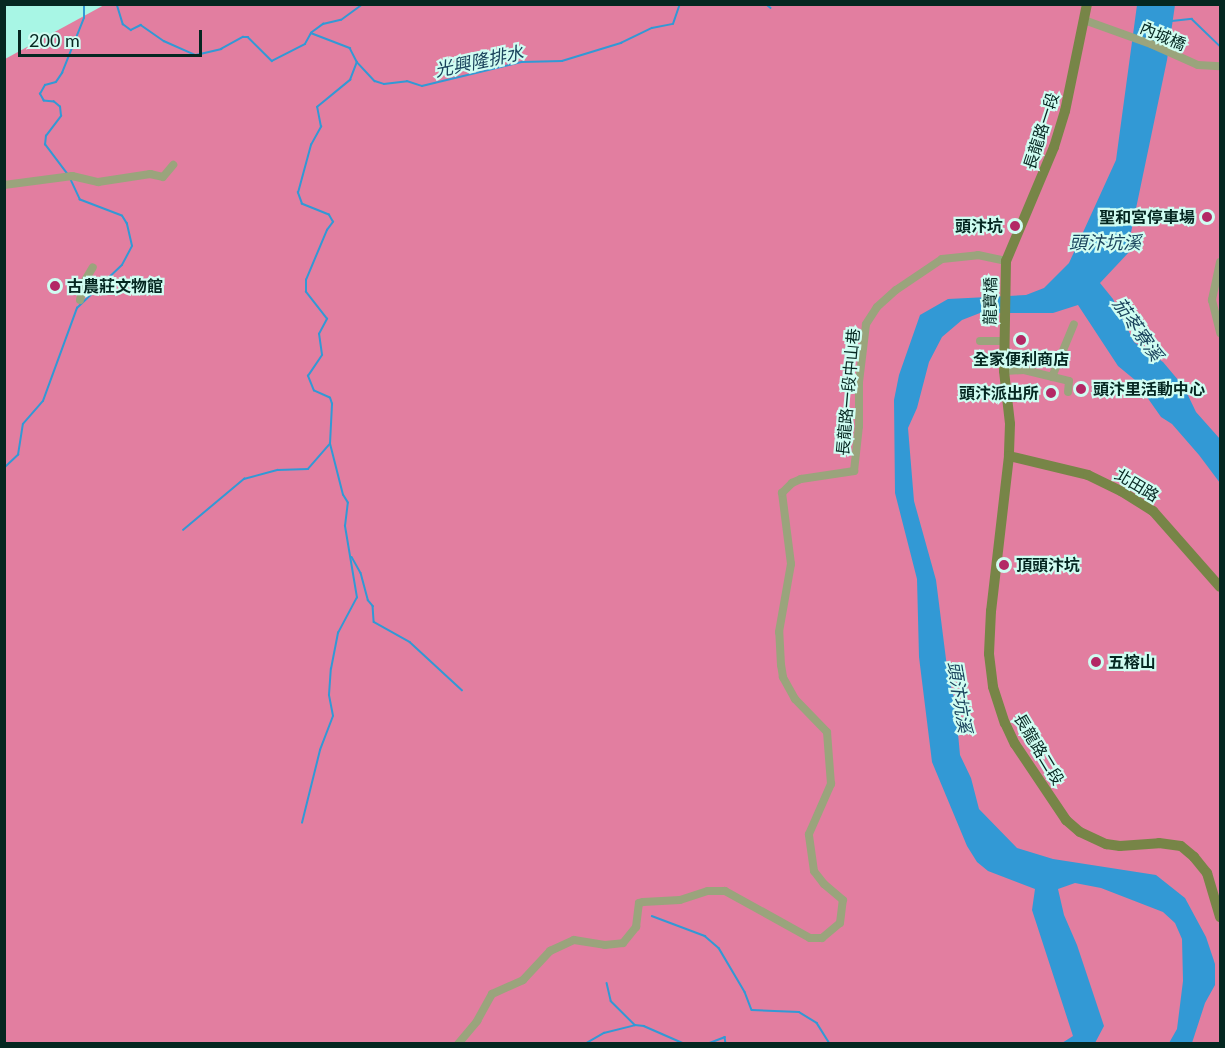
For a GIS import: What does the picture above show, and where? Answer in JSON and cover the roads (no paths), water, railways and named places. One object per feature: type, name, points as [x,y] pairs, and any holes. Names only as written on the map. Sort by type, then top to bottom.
[{"type":"main road","name":"長龍路一段","points":[[1006,261],[1054,147],[1065,111],[1087,4]]},
{"type":"main road","name":"龍寶橋","points":[[1005,341],[1006,261]]},
{"type":"main road","name":"長龍路二段","points":[[1005,341],[1004,370],[1010,424],[1009,456],[996,554],[989,654],[993,687],[1005,723],[1048,793],[1073,826],[1080,832],[1106,844],[1120,846],[1159,843],[1181,846],[1194,856],[1206,873],[1221,917]]},
{"type":"main road","name":"北田路","points":[[1009,456],[1088,475],[1121,491],[1152,511],[1221,587]]},
{"type":"street","name":"內城橋","points":[[1084,20],[1151,44],[1198,65],[1221,66]]},
{"type":"street","points":[[4,185],[68,177],[98,182],[150,174],[163,177],[173,165]]},
{"type":"street","name":"長龍路一段中山巷","points":[[458,1044],[477,1021],[492,994],[523,980],[550,951],[574,940],[605,945],[623,943],[636,927],[639,903],[680,900],[708,891],[725,891],[810,938],[822,938],[840,923],[843,900],[824,884],[814,871],[809,834],[831,784],[827,732],[795,699],[783,677],[781,665],[779,632],[791,564],[783,493],[792,483],[801,479],[854,471],[859,426],[859,382],[866,324],[878,307],[896,290],[942,259],[978,255],[1006,261]]},
{"type":"street","points":[[1221,262],[1212,300],[1221,333]]},
{"type":"street","points":[[80,300],[84,282],[93,267]]},
{"type":"street","points":[[1052,377],[1074,324]]},
{"type":"street","points":[[980,341],[1005,341]]},
{"type":"street","points":[[1004,370],[1024,370],[1069,381],[1068,392]]},
{"type":"water","name":"頭汴坑溪","points":[[1137,5],[1175,5],[1167,60],[1129,242],[1130,251],[1100,283],[1113,299],[1134,342],[1163,362],[1184,387],[1196,412],[1220,439],[1220,483],[1172,424],[1161,417],[1135,380],[1118,366],[1078,305],[1053,313],[980,313],[962,320],[942,337],[929,362],[917,408],[908,428],[914,501],[936,580],[948,675],[955,701],[960,755],[971,778],[979,809],[1017,848],[1053,859],[1156,875],[1185,898],[1206,937],[1215,964],[1215,985],[1205,1003],[1192,1043],[1169,1043],[1177,1029],[1183,981],[1182,939],[1175,923],[1163,912],[1101,888],[1075,883],[1058,889],[1064,915],[1077,945],[1104,1026],[1095,1043],[1062,1043],[1073,1036],[1032,910],[1035,889],[988,871],[977,862],[967,846],[932,762],[919,657],[917,579],[895,493],[894,400],[899,375],[920,315],[948,299],[1026,295],[1044,288],[1069,263],[1116,160]]},
{"type":"waterway","points":[[68,175],[45,145],[46,136],[61,116],[60,107],[54,102],[44,101],[40,94],[45,85],[56,82],[62,73],[84,18],[84,4]]},
{"type":"waterway","name":"光興隆排水","points":[[117,4],[123,24],[131,30],[141,25],[164,41],[196,55],[221,49],[243,37],[248,37],[272,61],[305,44],[311,33],[350,48],[357,62],[375,81],[384,84],[407,81],[422,86],[522,62],[562,61],[621,43],[652,28],[673,24],[680,4]]},
{"type":"waterway","points":[[312,32],[323,24],[341,20],[363,4]]},
{"type":"waterway","name":"光興隆排水","points":[[766,4],[771,8]]},
{"type":"waterway","points":[[1172,21],[1192,19],[1220,46]]},
{"type":"waterway","points":[[302,823],[320,750],[333,716],[329,695],[338,633],[357,598],[345,526],[348,503],[343,495],[330,444],[332,404],[330,398],[314,391],[308,376],[322,355],[319,334],[327,319],[306,292],[306,280],[327,230],[333,222],[329,215],[302,204],[298,193],[311,145],[321,127],[317,107],[350,80],[357,62]]},
{"type":"waterway","points":[[5,467],[18,455],[23,424],[43,401],[77,308],[122,265],[132,246],[127,224],[122,216],[80,200],[70,179]]},
{"type":"waterway","points":[[183,530],[244,479],[278,470],[308,469],[329,445]]},
{"type":"waterway","points":[[352,557],[361,573],[368,600],[373,606],[374,622],[410,642],[462,690]]},
{"type":"waterway","points":[[652,916],[705,936],[719,948],[745,992],[752,1010],[799,1012],[817,1023],[830,1044]]},
{"type":"waterway","points":[[607,983],[611,1001],[635,1025]]},
{"type":"waterway","points":[[585,1044],[604,1033],[635,1025],[644,1026],[685,1044]]},
{"type":"waterway","points":[[707,1044],[725,1037],[726,1044]]},
{"type":"waterway","points":[[474,1044],[483,1044]]},
{"type":"place","name":"聖和宮停車場","points":[[1207,217]]},
{"type":"place","name":"頭汴坑","points":[[1015,226]]},
{"type":"place","name":"古農莊文物館","points":[[55,286]]},
{"type":"place","name":"全家便利商店","points":[[1021,340]]},
{"type":"place","name":"頭汴里活動中心","points":[[1081,389]]},
{"type":"place","name":"頭汴派出所","points":[[1051,393]]},
{"type":"place","name":"頂頭汴坑","points":[[1004,565]]},
{"type":"place","name":"五榕山","points":[[1096,662]]},
{"type":"water label","name":"茄苳寮溪","points":[[1138,329]]}]
